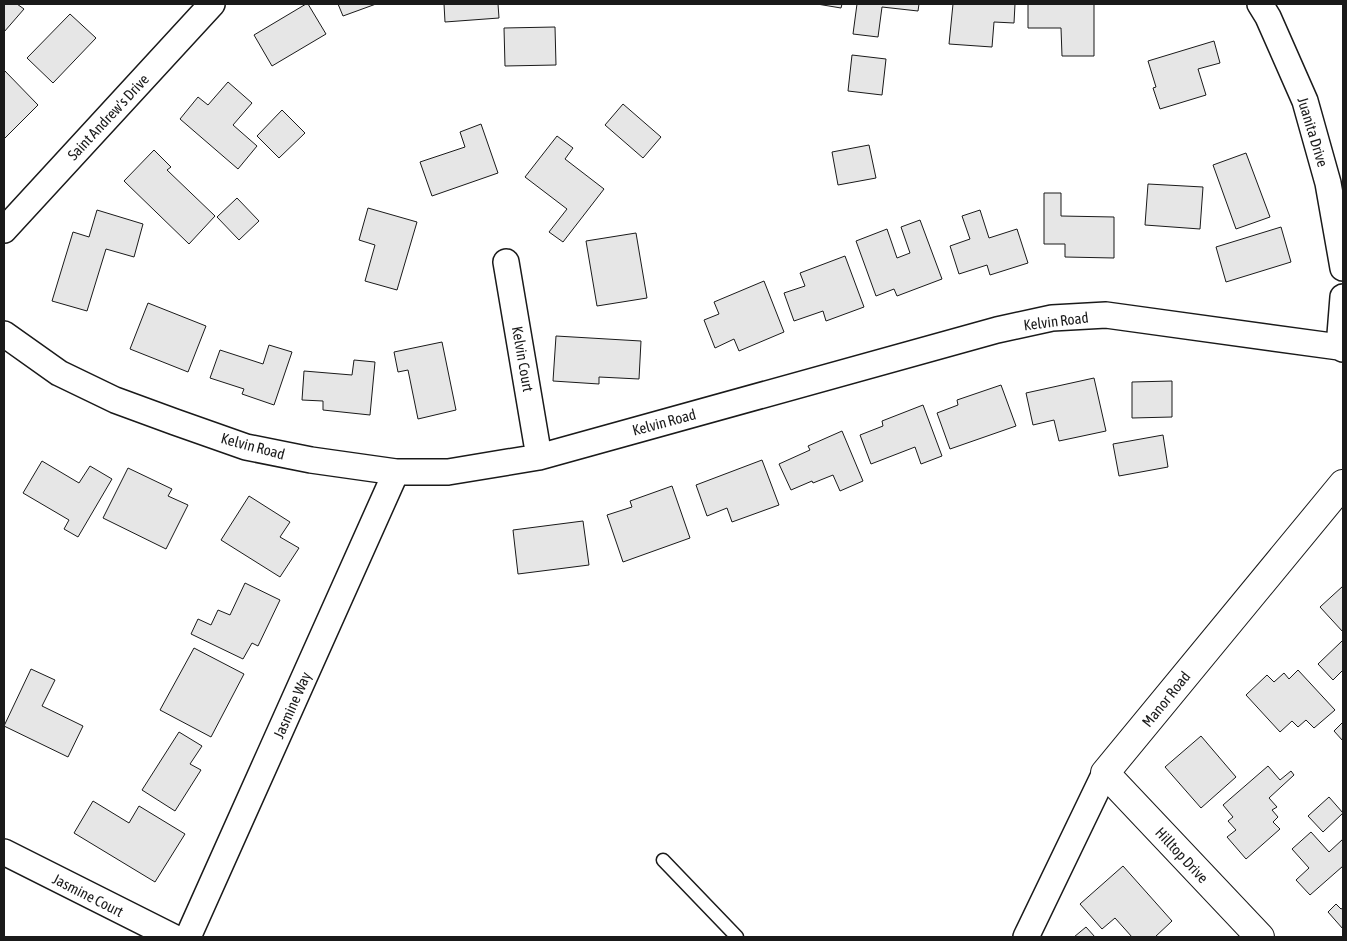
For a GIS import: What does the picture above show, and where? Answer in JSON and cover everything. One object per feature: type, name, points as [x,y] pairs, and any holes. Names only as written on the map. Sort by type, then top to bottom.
[{"type":"street","name":"Saint Andrew's Drive","points":[[4,230],[212,4]]},
{"type":"street","name":"Juanita Drive","points":[[1260,4],[1268,17],[1305,101],[1328,182],[1343,268]]},
{"type":"street","name":"Kelvin Court","points":[[506,262],[539,457]]},
{"type":"street","points":[[1341,348],[1343,297]]},
{"type":"street","name":"Kelvin Road","points":[[4,334],[59,373],[115,400],[246,447],[311,460],[396,472],[448,472],[539,457],[998,330],[1052,318],[1106,315],[1341,348]]},
{"type":"street","name":"Jasmine Way","points":[[188,937],[396,472]]},
{"type":"street","name":"Manor Road","points":[[1026,937],[1105,773],[1343,484]]},
{"type":"street","name":"Hilltop Drive","points":[[1105,773],[1260,937]]},
{"type":"street","name":"Jasmine Court","points":[[4,852],[172,937]]},
{"type":"lane","points":[[663,860],[737,937]]},
{"type":"building","points":[[4,4],[17,4],[24,9],[4,32]]},
{"type":"building","points":[[308,4],[326,34],[272,66],[254,35]]},
{"type":"building","points":[[338,4],[376,4],[343,16]]},
{"type":"building","points":[[444,4],[498,4],[499,18],[445,22]]},
{"type":"building","points":[[817,4],[842,4],[841,8]]},
{"type":"building","points":[[857,4],[919,4],[918,11],[882,7],[878,37],[853,34]]},
{"type":"building","points":[[953,4],[1015,4],[1014,23],[994,22],[992,47],[949,44]]},
{"type":"building","points":[[1028,4],[1094,4],[1094,56],[1062,56],[1061,28],[1028,28]]},
{"type":"building","points":[[70,14],[96,38],[53,83],[27,58]]},
{"type":"building","points":[[555,27],[556,65],[505,66],[504,28]]},
{"type":"building","points":[[1214,41],[1220,63],[1198,69],[1206,95],[1160,109],[1153,88],[1156,87],[1148,61]]},
{"type":"building","points":[[852,55],[886,59],[882,95],[848,91]]},
{"type":"building","points":[[4,70],[38,105],[4,139]]},
{"type":"building","points":[[228,82],[252,103],[233,125],[257,146],[238,169],[180,119],[198,97],[208,105]]},
{"type":"building","points":[[623,104],[661,137],[643,158],[605,125]]},
{"type":"building","points":[[282,110],[305,133],[279,158],[257,136]]},
{"type":"building","points":[[481,124],[498,173],[432,196],[420,162],[465,147],[460,132]]},
{"type":"building","points":[[557,136],[573,148],[565,159],[604,189],[563,242],[549,232],[567,209],[525,177]]},
{"type":"building","points":[[869,145],[876,178],[838,185],[832,152]]},
{"type":"building","points":[[154,150],[171,167],[167,170],[215,216],[189,244],[124,181]]},
{"type":"building","points":[[1246,153],[1270,217],[1236,229],[1213,165]]},
{"type":"building","points":[[1148,184],[1203,187],[1200,229],[1145,225]]},
{"type":"building","points":[[1044,193],[1061,193],[1061,216],[1114,217],[1114,258],[1065,257],[1065,244],[1044,244]]},
{"type":"building","points":[[237,198],[259,221],[239,240],[217,217]]},
{"type":"building","points":[[368,208],[417,222],[397,290],[365,281],[375,245],[359,240]]},
{"type":"building","points":[[97,210],[143,224],[134,257],[106,249],[87,311],[52,301],[73,232],[89,237]]},
{"type":"building","points":[[980,210],[989,238],[1017,229],[1028,263],[990,275],[987,265],[959,274],[950,246],[970,239],[962,216]]},
{"type":"building","points":[[920,220],[942,279],[897,296],[894,289],[876,296],[856,241],[887,229],[897,258],[910,253],[901,227]]},
{"type":"building","points":[[1281,227],[1291,262],[1226,282],[1216,247]]},
{"type":"building","points":[[636,233],[647,298],[597,306],[586,241]]},
{"type":"building","points":[[845,256],[864,307],[826,321],[823,311],[794,321],[784,293],[805,286],[800,273]]},
{"type":"building","points":[[764,281],[784,332],[739,351],[734,339],[715,348],[704,320],[719,314],[714,302]]},
{"type":"building","points":[[148,303],[206,326],[188,372],[130,349]]},
{"type":"building","points":[[556,336],[641,341],[639,379],[599,377],[599,384],[553,381]]},
{"type":"building","points":[[442,342],[456,410],[418,419],[408,370],[398,372],[394,352]]},
{"type":"building","points":[[269,345],[292,352],[274,405],[242,394],[244,389],[210,378],[220,350],[263,364]]},
{"type":"building","points":[[354,360],[375,362],[370,415],[323,410],[323,401],[302,400],[304,371],[352,375]]},
{"type":"building","points":[[1094,378],[1106,431],[1059,441],[1054,420],[1033,425],[1026,393]]},
{"type":"building","points":[[1172,381],[1172,417],[1132,418],[1132,382]]},
{"type":"building","points":[[1001,385],[1016,426],[950,449],[937,413],[958,405],[957,400]]},
{"type":"building","points":[[923,405],[942,456],[921,464],[915,447],[871,464],[860,435],[883,426],[882,421]]},
{"type":"building","points":[[842,431],[863,481],[840,491],[833,475],[791,490],[779,464],[810,450],[808,446]]},
{"type":"building","points":[[1163,435],[1168,467],[1119,476],[1113,444]]},
{"type":"building","points":[[762,460],[779,505],[732,522],[727,508],[707,516],[696,485]]},
{"type":"building","points":[[42,461],[79,483],[90,466],[112,479],[78,537],[64,529],[69,520],[23,493]]},
{"type":"building","points":[[128,468],[172,489],[168,496],[188,505],[166,549],[103,518]]},
{"type":"building","points":[[672,486],[690,538],[623,562],[607,515],[632,507],[630,501]]},
{"type":"building","points":[[249,496],[290,522],[280,537],[299,548],[280,577],[221,540]]},
{"type":"building","points":[[583,521],[589,565],[518,574],[513,530]]},
{"type":"building","points":[[245,583],[280,600],[258,646],[252,643],[243,659],[191,634],[198,619],[211,625],[218,610],[230,615]]},
{"type":"building","points":[[1343,586],[1343,632],[1320,607]]},
{"type":"building","points":[[1342,641],[1343,670],[1333,680],[1318,664]]},
{"type":"building","points":[[194,648],[244,674],[211,737],[160,710]]},
{"type":"building","points":[[31,669],[55,680],[42,706],[83,726],[68,757],[4,726]]},
{"type":"building","points":[[1298,670],[1335,710],[1314,728],[1306,720],[1298,727],[1292,721],[1280,732],[1246,695],[1267,675],[1274,682],[1284,673],[1289,679]]},
{"type":"building","points":[[1343,722],[1343,741],[1334,731]]},
{"type":"building","points":[[179,732],[202,746],[190,764],[201,770],[175,811],[142,790]]},
{"type":"building","points":[[1201,736],[1236,777],[1201,808],[1165,767]]},
{"type":"building","points":[[1268,766],[1280,780],[1291,771],[1294,775],[1269,798],[1277,807],[1272,810],[1278,817],[1273,822],[1280,829],[1246,859],[1227,837],[1236,830],[1228,821],[1233,817],[1223,805]]},
{"type":"building","points":[[1329,797],[1343,813],[1323,832],[1308,816]]},
{"type":"building","points":[[93,801],[129,823],[139,806],[185,834],[155,882],[74,833]]},
{"type":"building","points":[[1311,832],[1329,852],[1343,839],[1343,866],[1310,895],[1296,880],[1309,868],[1292,849]]},
{"type":"building","points":[[1123,866],[1172,921],[1155,937],[1132,937],[1115,918],[1102,929],[1080,904]]},
{"type":"building","points":[[1336,904],[1341,909],[1343,908],[1343,929],[1328,912]]},
{"type":"building","points":[[1086,927],[1095,937],[1074,937]]}]
